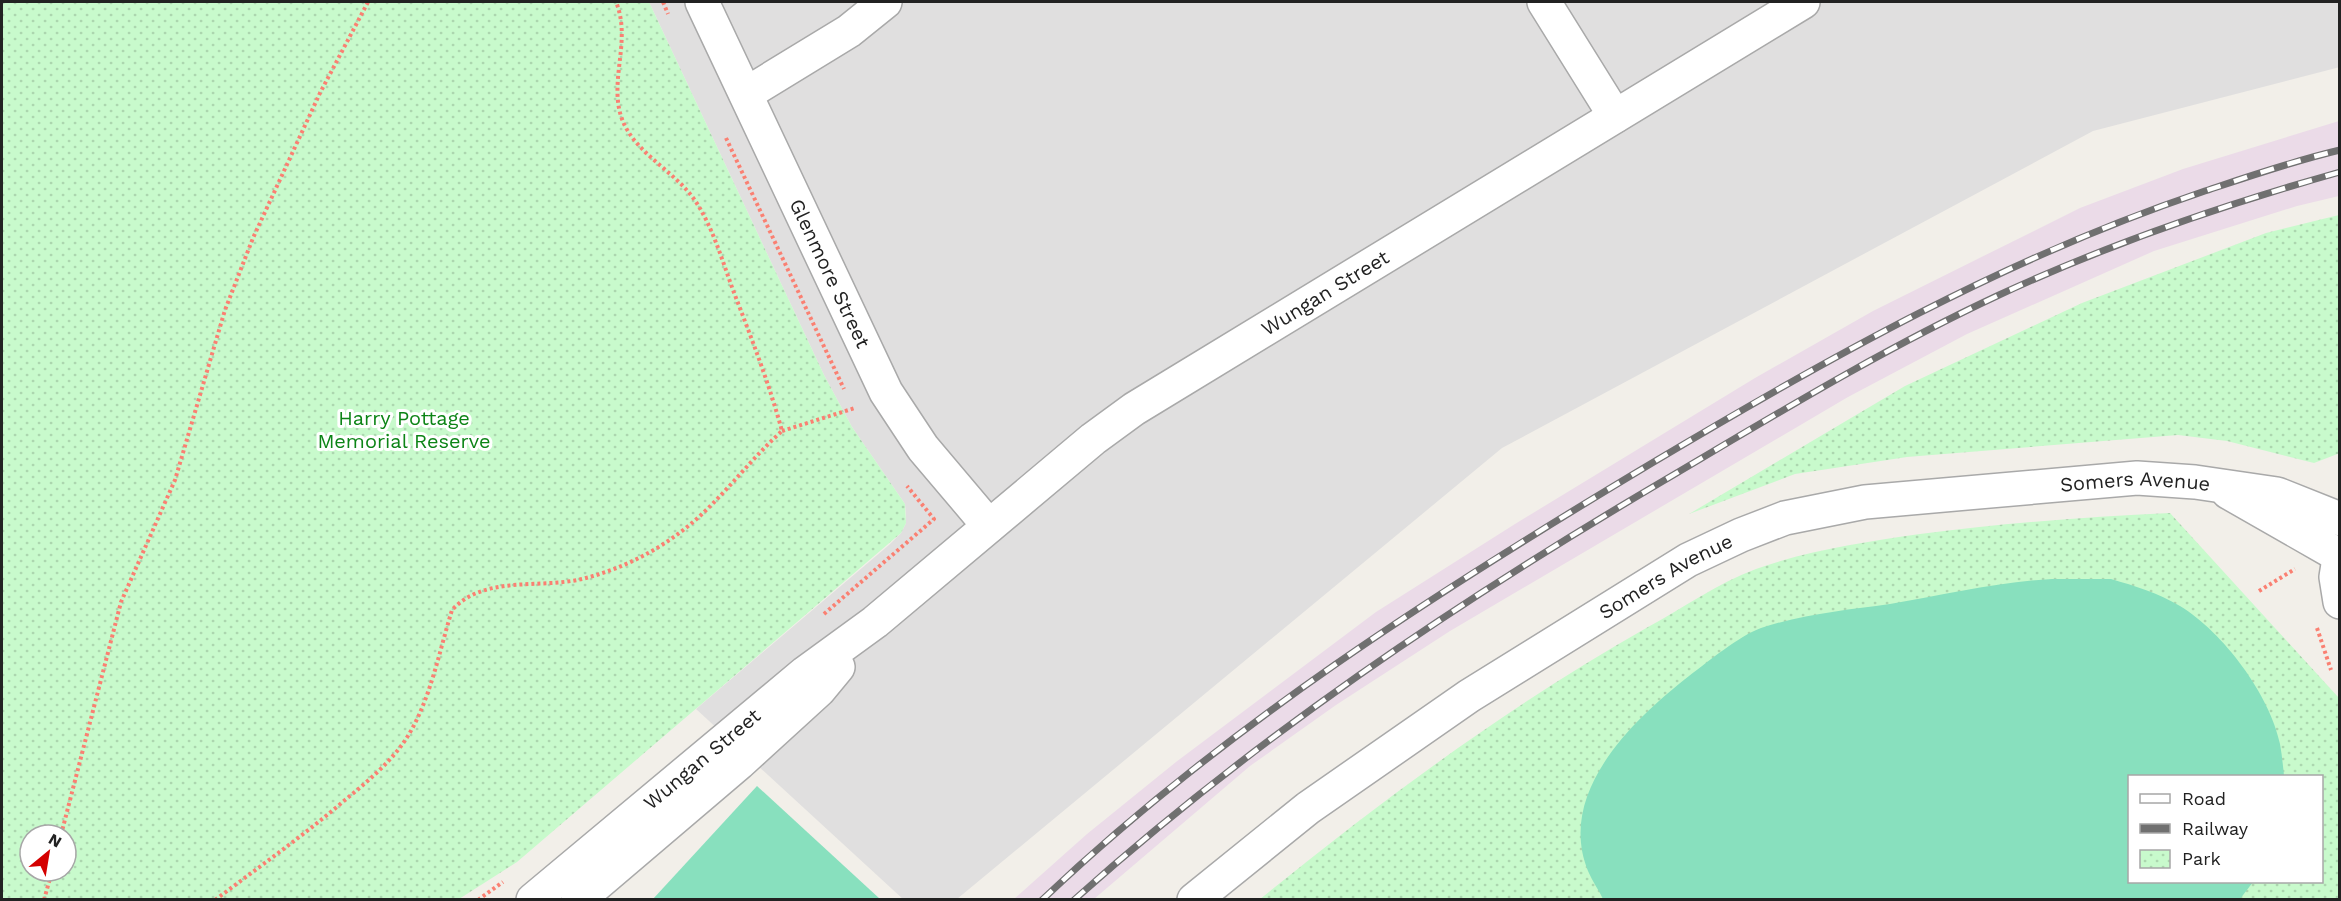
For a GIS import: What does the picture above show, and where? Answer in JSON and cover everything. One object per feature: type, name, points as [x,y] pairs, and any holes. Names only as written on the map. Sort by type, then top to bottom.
[{"type":"street","name":"Glenmore Street","points":[[702,2],[886,392],[922,448],[989,526]]},
{"type":"street","points":[[746,94],[849,31],[885,2]]},
{"type":"street","points":[[1545,2],[1614,116]]},
{"type":"street","name":"Wungan Street","points":[[532,900],[805,673],[875,622],[1134,409],[1803,2]]},
{"type":"street","name":"Somers Avenue","points":[[1194,900],[1308,808],[1459,702],[1688,560],[1741,535],[1785,518],[1875,501],[2137,478],[2195,482],[2222,488],[2277,494],[2315,507],[2340,519]]},
{"type":"street","name":"Somers Avenue","points":[[2222,488],[2339,554]]},
{"type":"street","points":[[2328,612],[2339,554]]},
{"type":"street","name":"Wungan Street","points":[[578,900],[739,763],[819,690],[875,622]]},
{"type":"path","points":[[64,823],[121,602],[175,480],[225,310],[253,238],[315,103],[368,2]]},
{"type":"path","points":[[615,2],[622,28],[616,86],[617,106],[637,143],[691,195],[712,232],[771,393],[782,431]]},
{"type":"path","points":[[663,2],[672,22]]},
{"type":"path","points":[[721,128],[844,389],[861,418]]},
{"type":"path","points":[[215,900],[310,830],[370,780],[389,760],[407,738],[422,705],[452,610],[462,600],[475,592],[490,589],[580,579],[636,560],[668,542],[701,515],[760,451],[782,431],[856,408],[886,392]]},
{"type":"path","points":[[815,621],[934,519],[906,484]]},
{"type":"path","points":[[2328,612],[2331,670]]},
{"type":"path","points":[[478,900],[505,881]]},
{"type":"path","points":[[44,900],[49,883]]},
{"type":"shaded area","points":[[649,2],[2339,2],[2340,67],[2093,131],[1502,448],[957,899],[904,900],[696,709],[889,545],[901,533],[906,523],[906,514],[905,504],[852,427],[824,375]]},
{"type":"shaded area","points":[[2339,121],[2339,196],[2297,206],[2154,251],[1967,334],[1848,397],[1450,631],[1336,705],[1250,766],[1094,899],[1014,899],[1087,834],[1176,762],[1376,612],[1515,524],[1755,378],[1873,311],[2080,208],[2183,169]]},
{"type":"green space","name":"Harry Pottage Memorial Reserve","points":[[2,2],[649,2],[824,375],[852,427],[905,504],[906,523],[901,533],[517,862],[459,899],[2,899]]},
{"type":"green space","points":[[2339,215],[2340,453],[2314,463],[2227,441],[2178,435],[1907,457],[1795,474],[1689,514],[1905,386],[2082,303],[2266,233]]},
{"type":"green space","points":[[2170,513],[2339,698],[2339,899],[1259,900],[1352,826],[1497,721],[1597,657],[1728,581],[1776,562],[1858,544],[1951,530]]},
{"type":"green space","points":[[2052,579],[2111,579],[2172,601],[2196,617],[2228,648],[2255,686],[2275,725],[2284,775],[2128,775],[2128,883],[2252,883],[2240,899],[1603,899],[1588,871],[1581,842],[1583,813],[1591,786],[1606,760],[1624,736],[1668,693],[1724,649],[1761,628],[1809,616],[1991,586]]},
{"type":"green space","points":[[757,786],[880,899],[653,899]]},
{"type":"railway","points":[[1042,900],[1184,777],[1259,719],[1335,665],[1492,561],[1718,424],[1919,313],[2058,247],[2202,192],[2340,150]]},
{"type":"railway","points":[[1074,900],[1213,783],[1358,676],[1508,576],[1787,408],[1913,338],[2040,276],[2167,227],[2340,172]]}]
